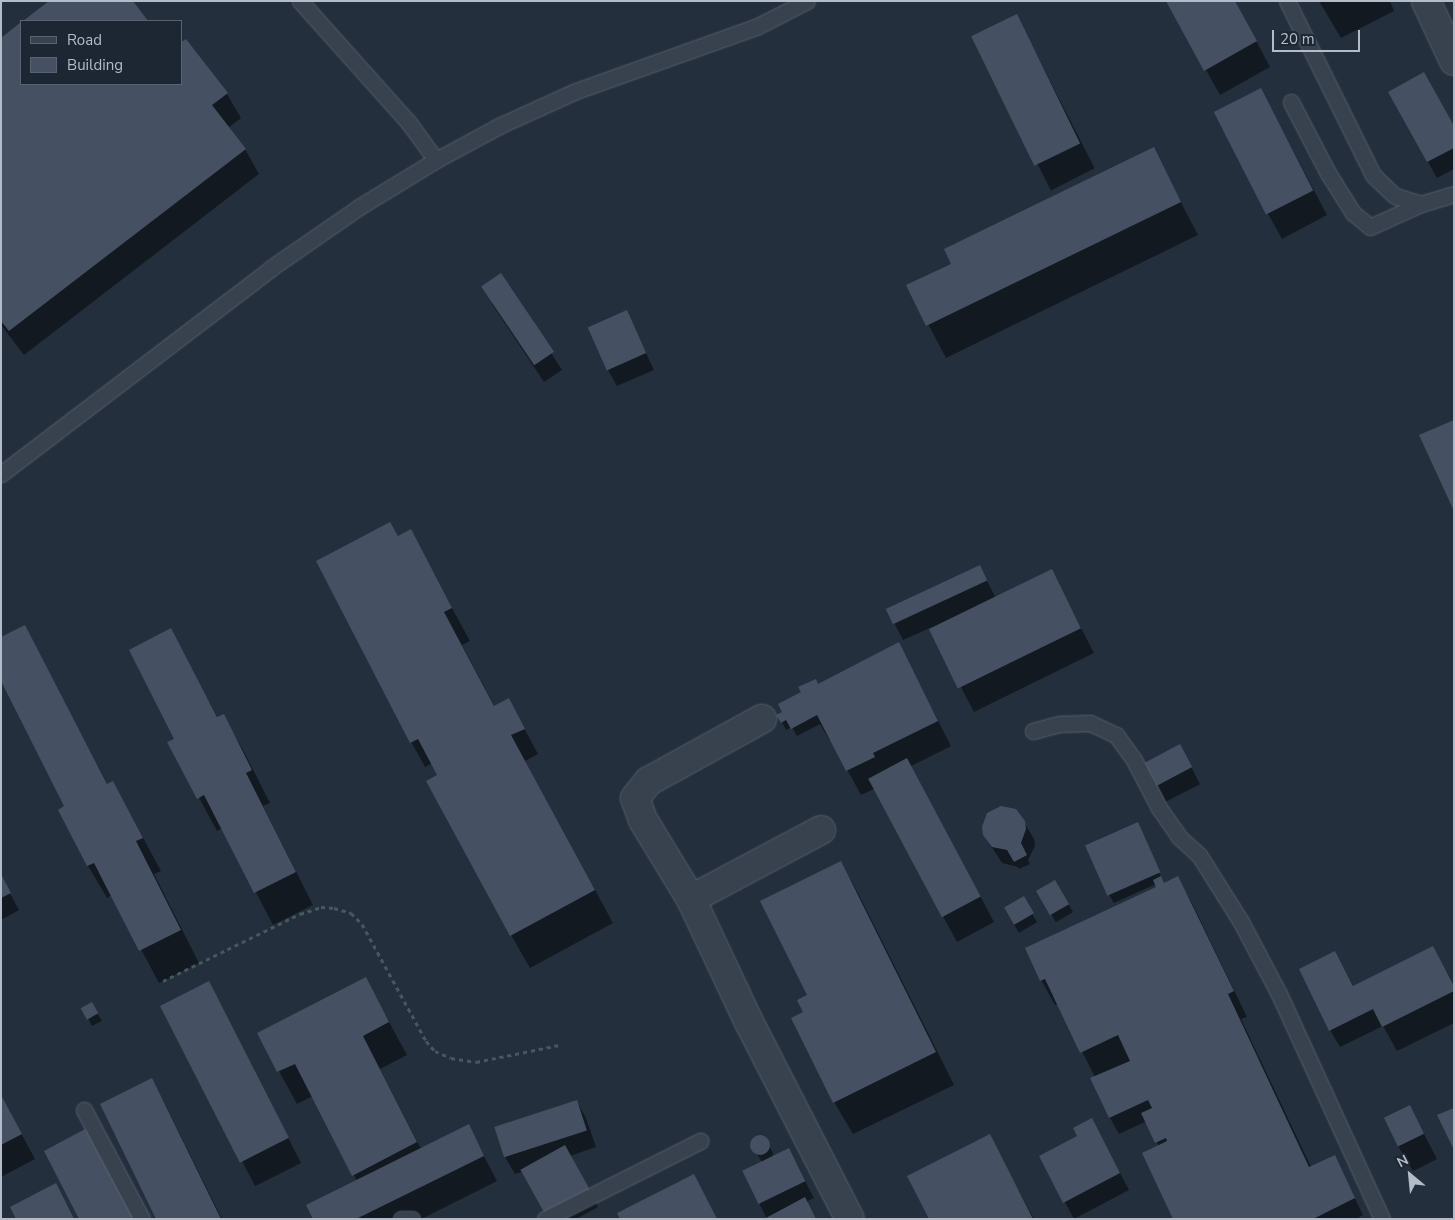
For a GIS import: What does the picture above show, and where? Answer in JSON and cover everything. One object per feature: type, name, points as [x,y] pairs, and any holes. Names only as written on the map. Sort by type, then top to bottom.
[{"type":"street","points":[[1426,1],[1454,61]]},
{"type":"street","points":[[762,719],[649,781],[635,798],[643,820],[692,899],[749,1022],[850,1219]]},
{"type":"street","points":[[692,899],[822,830]]},
{"type":"lane","points":[[300,1],[409,123],[436,160]]},
{"type":"lane","points":[[1,474],[271,268],[359,207],[436,160],[501,125],[576,91],[756,28],[807,1]]},
{"type":"lane","points":[[1287,1],[1373,175],[1395,196],[1421,204]]},
{"type":"lane","points":[[1291,102],[1328,173],[1352,213],[1370,227],[1421,204],[1454,194]]},
{"type":"lane","points":[[1033,731],[1060,724],[1090,722],[1116,735],[1134,760],[1159,808],[1179,837],[1199,855],[1240,920],[1279,994],[1382,1219]]},
{"type":"lane","points":[[84,1110],[142,1219]]},
{"type":"lane","points":[[545,1219],[700,1141]]},
{"type":"lane","points":[[401,1219],[412,1219]]},
{"type":"path","points":[[163,981],[300,914],[321,907],[334,908],[351,913],[362,924],[426,1041],[435,1051],[451,1058],[476,1062],[559,1045]]},
{"type":"building","points":[[49,1],[133,1],[147,20],[24,20]]},
{"type":"building","points":[[1166,1],[1235,1],[1257,41],[1204,71]]},
{"type":"building","points":[[1017,14],[1080,143],[1034,166],[971,36]]},
{"type":"building","points":[[20,23],[20,85],[182,85],[182,41],[186,39],[228,93],[212,105],[246,149],[9,331],[1,321],[1,38]]},
{"type":"building","points":[[1424,72],[1454,126],[1454,148],[1427,162],[1388,92]]},
{"type":"building","points":[[1261,88],[1313,190],[1266,215],[1214,112]]},
{"type":"building","points":[[1154,147],[1181,202],[926,326],[906,285],[951,264],[944,249]]},
{"type":"building","points":[[501,273],[554,352],[534,365],[481,286]]},
{"type":"building","points":[[627,310],[646,353],[607,370],[588,327]]},
{"type":"building","points":[[1454,420],[1454,511],[1419,435]]},
{"type":"building","points":[[390,522],[398,536],[411,529],[452,608],[444,612],[494,706],[509,698],[525,729],[511,735],[595,890],[510,936],[426,781],[437,775],[418,739],[410,743],[316,561]]},
{"type":"building","points":[[980,565],[987,580],[893,624],[886,609]]},
{"type":"building","points":[[1052,569],[1081,628],[958,688],[929,629]]},
{"type":"building","points":[[25,625],[107,784],[113,781],[143,838],[136,841],[181,930],[139,951],[94,863],[87,866],[58,810],[64,806],[1,681],[1,637]]},
{"type":"building","points":[[171,628],[217,717],[224,714],[252,770],[246,773],[296,872],[254,893],[204,795],[197,799],[167,742],[174,739],[129,650]]},
{"type":"building","points":[[899,642],[938,721],[873,753],[875,757],[846,771],[817,715],[791,729],[786,720],[781,723],[776,715],[782,712],[778,704],[801,692],[798,687],[816,679],[818,684]]},
{"type":"building","points":[[1180,744],[1192,767],[1157,786],[1145,763]]},
{"type":"building","points":[[907,758],[981,897],[942,917],[868,779]]},
{"type":"building","points":[[1001,806],[1016,809],[1025,821],[1026,829],[1021,843],[1027,855],[1014,862],[1007,850],[992,847],[983,835],[982,827],[987,813]]},
{"type":"building","points":[[1138,822],[1160,872],[1107,896],[1085,846]]},
{"type":"building","points":[[841,861],[936,1052],[833,1103],[791,1018],[803,1012],[797,1000],[807,995],[760,901]]},
{"type":"building","points":[[1,874],[11,893],[1,898]]},
{"type":"building","points":[[1161,876],[1164,883],[1178,876],[1234,991],[1228,994],[1309,1167],[1335,1155],[1355,1198],[1313,1219],[1173,1219],[1142,1153],[1167,1141],[1166,1138],[1155,1143],[1141,1113],[1152,1108],[1148,1100],[1109,1118],[1090,1078],[1130,1061],[1118,1035],[1080,1053],[1045,979],[1040,981],[1025,948],[1156,887],[1153,880]]},
{"type":"building","points":[[1055,880],[1069,904],[1050,915],[1036,891]]},
{"type":"building","points":[[1024,896],[1034,913],[1014,925],[1004,908]]},
{"type":"building","points":[[1433,946],[1454,986],[1454,991],[1382,1027],[1373,1009],[1329,1031],[1299,969],[1335,951],[1353,986]]},
{"type":"building","points":[[366,977],[389,1022],[363,1036],[417,1142],[352,1176],[295,1064],[277,1072],[257,1033]]},
{"type":"building","points":[[209,981],[289,1138],[240,1163],[160,1006]]},
{"type":"building","points":[[92,1002],[98,1013],[87,1020],[81,1008]]},
{"type":"building","points":[[152,1078],[221,1219],[156,1219],[100,1104]]},
{"type":"building","points":[[1,1095],[22,1134],[1,1145]]},
{"type":"building","points":[[577,1100],[587,1130],[504,1157],[494,1127]]},
{"type":"building","points":[[1410,1105],[1424,1134],[1398,1146],[1384,1118]]},
{"type":"building","points":[[1454,1108],[1454,1150],[1437,1115]]},
{"type":"building","points":[[1092,1118],[1120,1173],[1063,1203],[1039,1156],[1077,1136],[1073,1128]]},
{"type":"building","points":[[469,1124],[484,1156],[356,1219],[313,1219],[306,1205]]},
{"type":"building","points":[[87,1128],[134,1219],[79,1219],[44,1151]]},
{"type":"building","points":[[990,1134],[1033,1219],[929,1219],[907,1176]]},
{"type":"building","points":[[760,1135],[767,1138],[770,1145],[767,1152],[760,1155],[753,1152],[750,1145],[753,1138]]},
{"type":"building","points":[[565,1145],[590,1190],[545,1214],[520,1170]]},
{"type":"building","points":[[789,1148],[805,1181],[758,1204],[742,1171]]},
{"type":"building","points":[[694,1174],[717,1219],[620,1219],[617,1213]]},
{"type":"building","points":[[56,1183],[74,1219],[16,1219],[10,1207]]},
{"type":"building","points":[[805,1197],[816,1219],[764,1219]]}]
